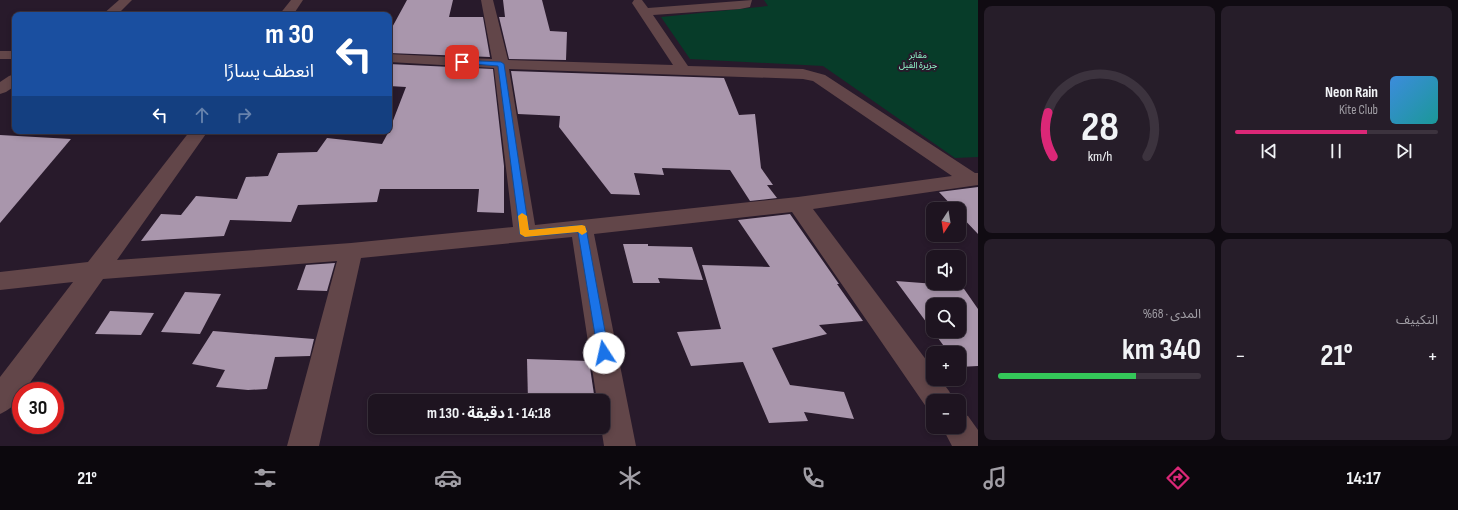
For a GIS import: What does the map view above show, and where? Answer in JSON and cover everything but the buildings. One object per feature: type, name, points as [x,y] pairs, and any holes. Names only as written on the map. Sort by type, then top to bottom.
[{"type":"street","points":[[112,12],[126,0]]},
{"type":"street","points":[[288,12],[297,0]]},
{"type":"street","points":[[487,0],[501,64],[525,234]]},
{"type":"street","points":[[636,0],[683,69]]},
{"type":"street","points":[[644,12],[740,5],[746,4],[746,0]]},
{"type":"street","points":[[0,55],[12,55]]},
{"type":"street","points":[[392,58],[501,64],[794,73],[819,78],[975,180]]},
{"type":"street","points":[[0,90],[12,81]]},
{"type":"street","points":[[0,400],[197,134]]},
{"type":"street","points":[[0,281],[94,271],[351,251],[525,234],[798,204],[975,180]]},
{"type":"street","points":[[798,204],[933,394]]},
{"type":"street","points":[[582,228],[620,446]]},
{"type":"street","points":[[303,446],[351,251]]},
{"type":"street","points":[[962,434],[970,446]]},
{"type":"green space","name":"مقابر جزيرة الفيل","points":[[764,0],[978,0],[978,157],[955,158],[823,66],[690,59],[661,17],[768,6]]},
{"type":"slow traffic","points":[[522,216],[525,234],[582,228],[582,232]]},
{"type":"route","points":[[462,62],[501,64],[525,234],[582,228],[604,353]]}]
